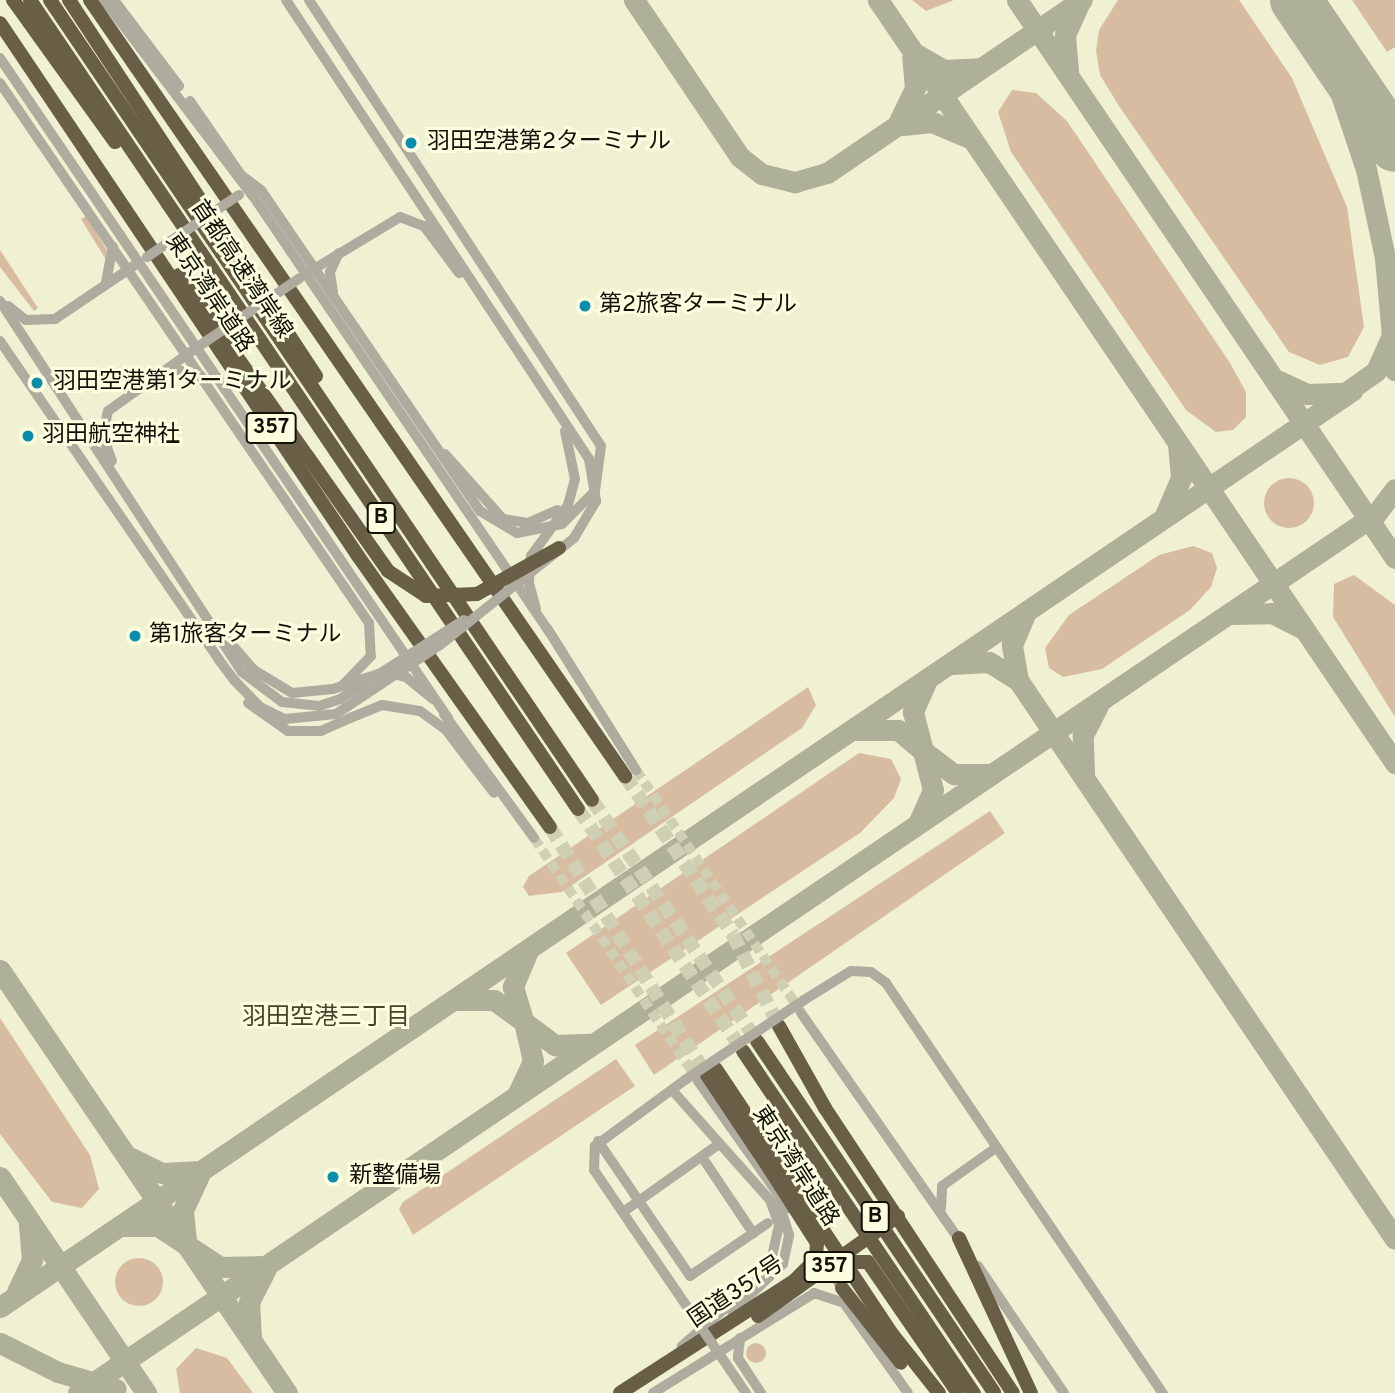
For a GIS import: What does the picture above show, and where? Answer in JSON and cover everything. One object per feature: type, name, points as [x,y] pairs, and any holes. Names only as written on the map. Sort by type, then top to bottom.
[{"type":"highway","points":[[13,0],[184,227]]},
{"type":"highway","name":"首都高速湾岸線","points":[[30,0],[578,809]]},
{"type":"highway","name":"首都高速湾岸線","points":[[50,0],[592,800]]},
{"type":"highway","points":[[69,0],[385,477],[411,532]]},
{"type":"highway","points":[[90,0],[631,773]]},
{"type":"highway","name":"東京湾岸道路","points":[[0,23],[134,223],[550,827]]},
{"type":"highway","points":[[134,223],[169,261],[383,565],[416,593],[452,600],[477,594],[559,548]]},
{"type":"highway","points":[[779,1026],[825,1108],[1013,1393]]},
{"type":"highway","name":"B","points":[[757,1041],[994,1393]]},
{"type":"highway","name":"B","points":[[743,1051],[974,1393]]},
{"type":"highway","points":[[707,1075],[909,1359],[939,1393]]},
{"type":"highway","name":"東京湾岸道路","points":[[707,1075],[817,1243],[816,1259],[794,1281]]},
{"type":"highway","name":"国道357号","points":[[621,1392],[822,1272],[898,1216]]},
{"type":"highway","name":"国道357号","points":[[642,1393],[756,1312],[794,1281],[898,1216]]},
{"type":"highway","points":[[959,1238],[1031,1393]]},
{"type":"highway","points":[[822,1272],[852,1257],[868,1262],[958,1393]]},
{"type":"highway","points":[[842,1288],[932,1393]]},
{"type":"street","points":[[104,0],[243,192],[307,274],[335,299],[480,511],[517,533],[562,524],[595,491],[601,446],[309,0]]},
{"type":"street","points":[[114,0],[307,274],[550,633],[631,773]]},
{"type":"street","points":[[235,681],[278,716],[327,718],[404,671],[574,538],[589,521],[597,484],[589,459],[559,418],[286,0]]},
{"type":"street","points":[[0,58],[448,718],[531,834],[428,715],[393,705],[350,718],[321,731],[288,731],[257,714],[0,341]]},
{"type":"street","points":[[1,83],[111,240],[139,263]]},
{"type":"street","points":[[0,299],[26,320],[46,322],[103,287],[243,192]]},
{"type":"street","points":[[120,481],[103,436],[108,411],[195,348],[387,219],[408,218],[424,226],[478,292]]},
{"type":"street","points":[[103,287],[114,269],[111,240]]},
{"type":"street","points":[[335,299],[330,272],[341,250]]},
{"type":"street","points":[[0,299],[242,672],[282,702],[319,706],[340,699],[482,609]]},
{"type":"street","points":[[195,348],[204,378],[372,630],[369,662],[343,685]]},
{"type":"street","points":[[166,369],[184,367],[204,378]]},
{"type":"street","points":[[550,633],[530,590],[531,556],[573,487],[574,454],[559,418]]},
{"type":"street","points":[[436,446],[494,513],[510,521],[551,516],[573,487]]},
{"type":"street","points":[[208,617],[254,670],[279,688],[305,693],[343,685],[369,673],[396,673],[428,694],[448,718]]},
{"type":"street","points":[[746,1393],[592,1163],[598,1141],[845,972],[876,975],[996,1145],[1163,1393]]},
{"type":"street","points":[[801,1013],[921,1180],[1064,1393]]},
{"type":"street","points":[[707,1075],[773,1190],[842,1288],[875,1344]]},
{"type":"street","points":[[621,1392],[718,1317],[769,1270],[780,1239],[770,1200],[672,1090]]},
{"type":"street","points":[[598,1141],[690,1276],[768,1223]]},
{"type":"street","points":[[623,1212],[719,1144]]},
{"type":"street","points":[[921,1180],[938,1181],[996,1145]]},
{"type":"street","points":[[942,1212],[942,1186],[996,1145]]},
{"type":"street","points":[[702,1157],[753,1233]]},
{"type":"street","points":[[718,1317],[759,1292],[783,1264],[787,1224],[773,1190]]},
{"type":"street","points":[[653,1393],[795,1300],[820,1293],[844,1303],[908,1393]]},
{"type":"street","points":[[740,1337],[738,1358],[761,1393]]},
{"type":"shaded area","points":[[912,0],[954,0],[926,11]]},
{"type":"shaded area","points":[[1118,0],[1239,0],[1292,78],[1347,207],[1364,327],[1348,357],[1320,365],[1289,352],[1119,106],[1100,75],[1096,51],[1099,30]]},
{"type":"shaded area","points":[[1352,0],[1395,0],[1395,47],[1387,52]]},
{"type":"shaded area","points":[[1012,90],[1036,93],[1067,121],[1230,363],[1246,392],[1246,417],[1233,430],[1216,432],[1186,410],[1011,152],[998,112]]},
{"type":"shaded area","points":[[86,216],[108,252],[108,263],[81,219]]},
{"type":"shaded area","points":[[0,250],[38,308],[34,311],[0,267]]},
{"type":"shaded area","points":[[1289,478],[1306,486],[1314,503],[1306,520],[1289,528],[1272,520],[1264,503],[1272,486]]},
{"type":"shaded area","points":[[1193,546],[1212,553],[1217,568],[1211,587],[1190,610],[1102,669],[1063,677],[1049,668],[1045,648],[1069,615],[1159,555]]},
{"type":"shaded area","points":[[1354,575],[1395,605],[1395,717],[1333,617],[1334,584]]},
{"type":"shaded area","points":[[808,687],[816,705],[802,728],[562,892],[529,896],[523,887],[529,876]]},
{"type":"shaded area","points":[[859,753],[891,759],[901,779],[894,798],[860,833],[601,1005],[566,953]]},
{"type":"shaded area","points":[[990,811],[1005,833],[654,1075],[635,1045]]},
{"type":"shaded area","points":[[0,1018],[90,1155],[99,1189],[82,1208],[52,1202],[0,1134]]},
{"type":"shaded area","points":[[616,1059],[635,1086],[413,1235],[399,1209],[403,1202]]},
{"type":"shaded area","points":[[139,1258],[156,1265],[163,1282],[156,1299],[139,1306],[122,1299],[115,1282],[122,1265]]},
{"type":"shaded area","points":[[756,1343],[763,1346],[766,1353],[763,1360],[756,1363],[749,1360],[746,1353],[749,1346]]},
{"type":"shaded area","points":[[196,1348],[227,1358],[253,1393],[180,1393],[176,1369]]},
{"type":"taxiway","points":[[634,0],[740,157],[762,174],[795,182],[827,173],[1082,0]]},
{"type":"taxiway","points":[[878,0],[1395,763]]},
{"type":"taxiway","points":[[1017,0],[1395,558]]},
{"type":"taxiway","points":[[1296,0],[1339,89],[1366,169],[1385,258],[1395,371]]},
{"type":"taxiway","points":[[1068,70],[1065,35],[1079,4]]},
{"type":"taxiway","points":[[918,55],[944,70],[979,68]]},
{"type":"taxiway","points":[[899,121],[915,88],[912,56]]},
{"type":"taxiway","points":[[903,125],[932,122],[968,137]]},
{"type":"taxiway","points":[[1279,381],[1307,394],[1345,393],[1376,371],[1390,340]]},
{"type":"taxiway","points":[[0,1307],[1353,390]]},
{"type":"taxiway","points":[[1165,515],[1181,478],[1178,446]]},
{"type":"taxiway","points":[[78,1393],[1376,514],[1395,489]]},
{"type":"taxiway","points":[[1233,614],[1272,613],[1301,628]]},
{"type":"taxiway","points":[[1018,680],[1012,645],[1025,615]]},
{"type":"taxiway","points":[[952,664],[989,662],[1018,680],[1395,1239]]},
{"type":"taxiway","points":[[927,680],[913,712],[923,751],[954,774],[990,774]]},
{"type":"taxiway","points":[[1084,773],[1083,735],[1098,705]]},
{"type":"taxiway","points":[[854,730],[898,730],[923,751],[933,790],[919,822]]},
{"type":"taxiway","points":[[528,951],[513,987],[524,1022],[555,1045],[591,1044]]},
{"type":"taxiway","points":[[0,970],[287,1393]]},
{"type":"taxiway","points":[[456,1000],[494,1000],[524,1022],[533,1061],[518,1093]]},
{"type":"taxiway","points":[[131,1158],[162,1173],[196,1171]]},
{"type":"taxiway","points":[[186,1240],[183,1210],[199,1175]]},
{"type":"taxiway","points":[[0,1177],[146,1393]]},
{"type":"taxiway","points":[[17,1292],[32,1260],[29,1224]]},
{"type":"taxiway","points":[[122,1226],[158,1226],[220,1267],[263,1266]]},
{"type":"taxiway","points":[[251,1338],[249,1302],[265,1270]]},
{"type":"taxiway","points":[[0,1343],[58,1372],[116,1389]]},
{"type":"runway","points":[[1296,0],[1395,146]]},
{"type":"tunnel","points":[[636,770],[801,1012]]},
{"type":"tunnel","points":[[625,776],[733,935],[779,1026]]},
{"type":"tunnel","points":[[592,800],[757,1041]]},
{"type":"tunnel","points":[[578,809],[743,1051]]},
{"type":"tunnel","points":[[550,827],[707,1075]]},
{"type":"tunnel","points":[[534,838],[698,1080]]},
{"type":"place","name":"羽田空港第2ターミナル","points":[[411,143]]},
{"type":"place","name":"第2旅客ターミナル","points":[[585,306]]},
{"type":"place","name":"羽田空港第1ターミナル","points":[[37,383]]},
{"type":"place","name":"羽田航空神社","points":[[28,436]]},
{"type":"place","name":"第1旅客ターミナル","points":[[135,636]]},
{"type":"place","name":"新整備場","points":[[333,1177]]},
{"type":"district","name":"羽田空港三丁目","points":[[326,1019]]}]
